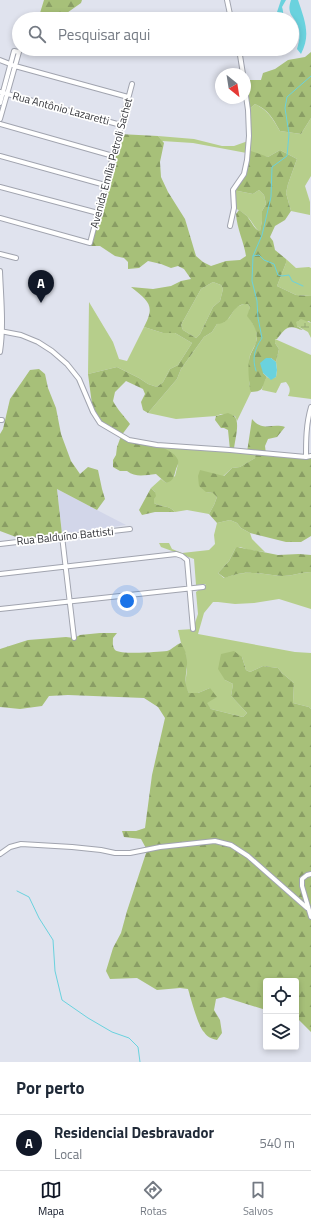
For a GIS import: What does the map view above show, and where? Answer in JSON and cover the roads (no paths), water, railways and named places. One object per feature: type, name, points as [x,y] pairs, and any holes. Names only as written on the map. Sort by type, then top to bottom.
[{"type":"street","points":[[227,0],[230,12]]},
{"type":"street","points":[[0,103],[16,56]]},
{"type":"street","points":[[239,56],[242,68]]},
{"type":"street","points":[[0,60],[128,97]]},
{"type":"street","name":"Avenida Emília Petroli Sachet","points":[[0,218],[90,243],[132,84]]},
{"type":"street","points":[[0,119],[3,92]]},
{"type":"street","name":"Rua Antônio Lazaretti","points":[[3,92],[121,124]]},
{"type":"street","points":[[230,226],[234,208],[233,190],[244,174],[247,160],[249,136],[247,104]]},
{"type":"street","points":[[0,124],[113,156]]},
{"type":"street","points":[[0,156],[105,185]]},
{"type":"street","points":[[0,187],[98,213]]},
{"type":"street","points":[[0,261],[0,254],[16,258]]},
{"type":"street","points":[[0,271],[0,352]]},
{"type":"street","points":[[1,331],[21,335],[38,342],[52,351],[67,364],[79,379],[93,412],[100,423],[129,440],[158,445],[306,457],[311,456]]},
{"type":"street","points":[[306,457],[306,438],[311,408]]},
{"type":"street","name":"Rua Balduíno Battisti","points":[[0,544],[130,529]]},
{"type":"street","points":[[62,536],[74,638]]},
{"type":"street","points":[[0,574],[176,554],[187,560],[191,588],[193,629]]},
{"type":"street","points":[[0,609],[204,587]]},
{"type":"street","points":[[0,854],[10,847],[21,844],[72,847],[115,853],[130,853],[160,847],[215,841],[231,845],[248,856],[307,908]]},
{"type":"street","points":[[311,874],[302,879],[307,908],[311,917]]},
{"type":"water","points":[[281,0],[286,0],[282,7],[283,12],[277,12]]},
{"type":"water","points":[[291,0],[298,0],[306,28],[306,40],[301,54],[299,52],[299,12],[290,12]]},
{"type":"water","points":[[266,358],[271,358],[276,362],[276,377],[271,380],[263,373],[260,363]]},
{"type":"waterway","points":[[256,371],[254,354],[262,338],[258,318],[257,301],[252,281],[253,256],[262,235],[271,197],[272,167],[287,156],[289,134],[285,108],[287,97],[311,76]]},
{"type":"waterway","points":[[253,256],[259,255],[264,260],[274,264],[278,275],[289,275],[292,281],[303,286]]},
{"type":"waterway","points":[[17,891],[29,897],[39,918],[53,940],[55,971],[62,1000],[112,1032],[129,1038],[138,1047],[140,1062]]},
{"type":"place","name":"Residencial Desbravador","points":[[41,303]]}]
